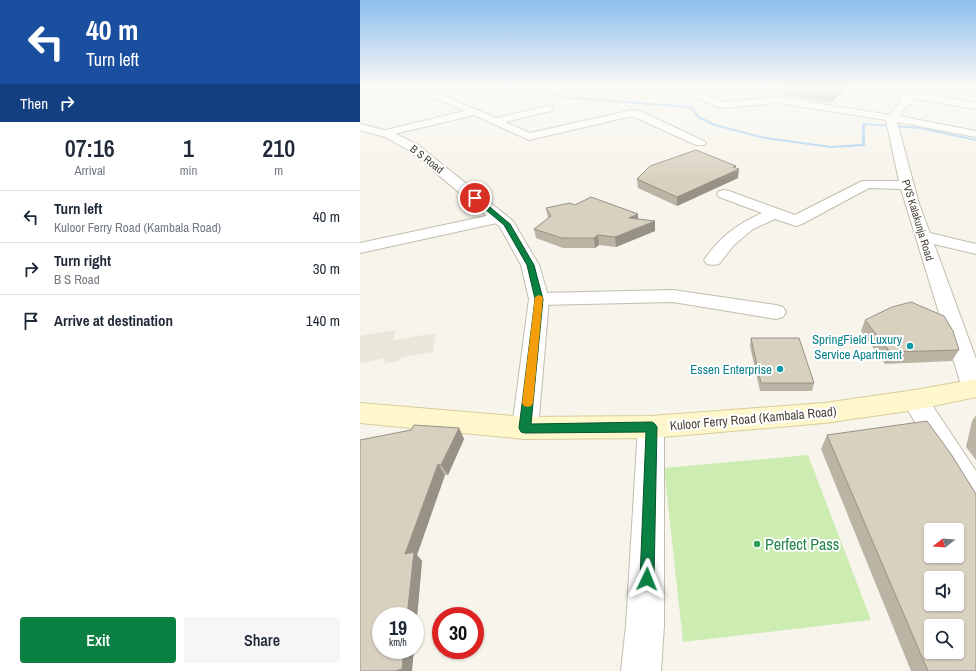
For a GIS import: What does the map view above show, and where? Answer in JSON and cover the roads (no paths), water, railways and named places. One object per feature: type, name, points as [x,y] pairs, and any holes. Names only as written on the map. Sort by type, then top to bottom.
[{"type":"main road","name":"Kuloor Ferry Road (Kambala Road)","points":[[360,413],[525,428],[652,427],[824,413],[915,400],[975,388]]},
{"type":"street","points":[[386,133],[452,117]]},
{"type":"street","points":[[487,117],[529,138],[614,117]]},
{"type":"street","points":[[496,121],[512,117]]},
{"type":"street","points":[[645,117],[700,143]]},
{"type":"street","points":[[861,117],[892,124],[976,134]]},
{"type":"street","points":[[892,124],[895,117]]},
{"type":"street","name":"PVS Kalakunja Road","points":[[892,124],[906,185],[975,388]]},
{"type":"street","name":"B S Road","points":[[360,127],[386,133],[400,139],[414,148],[507,224],[530,265],[539,299],[525,428]]},
{"type":"street","points":[[724,194],[796,221],[866,184],[906,185]]},
{"type":"street","points":[[713,260],[728,241],[746,226],[775,213]]},
{"type":"street","points":[[360,248],[500,218]]},
{"type":"street","points":[[923,237],[947,241],[976,249]]},
{"type":"street","points":[[539,299],[673,296],[776,312]]},
{"type":"street","points":[[915,400],[976,497]]},
{"type":"street","points":[[640,671],[645,625],[652,427]]},
{"type":"waterway","points":[[699,117],[715,125],[765,138],[831,147],[864,145],[863,124],[920,128],[976,140]]},
{"type":"place","name":"SpringField Luxury Service Apartment","points":[[910,346]]},
{"type":"place","name":"Essen Enterprise","points":[[780,369]]},
{"type":"place","name":"Perfect Pass","points":[[757,544]]}]
